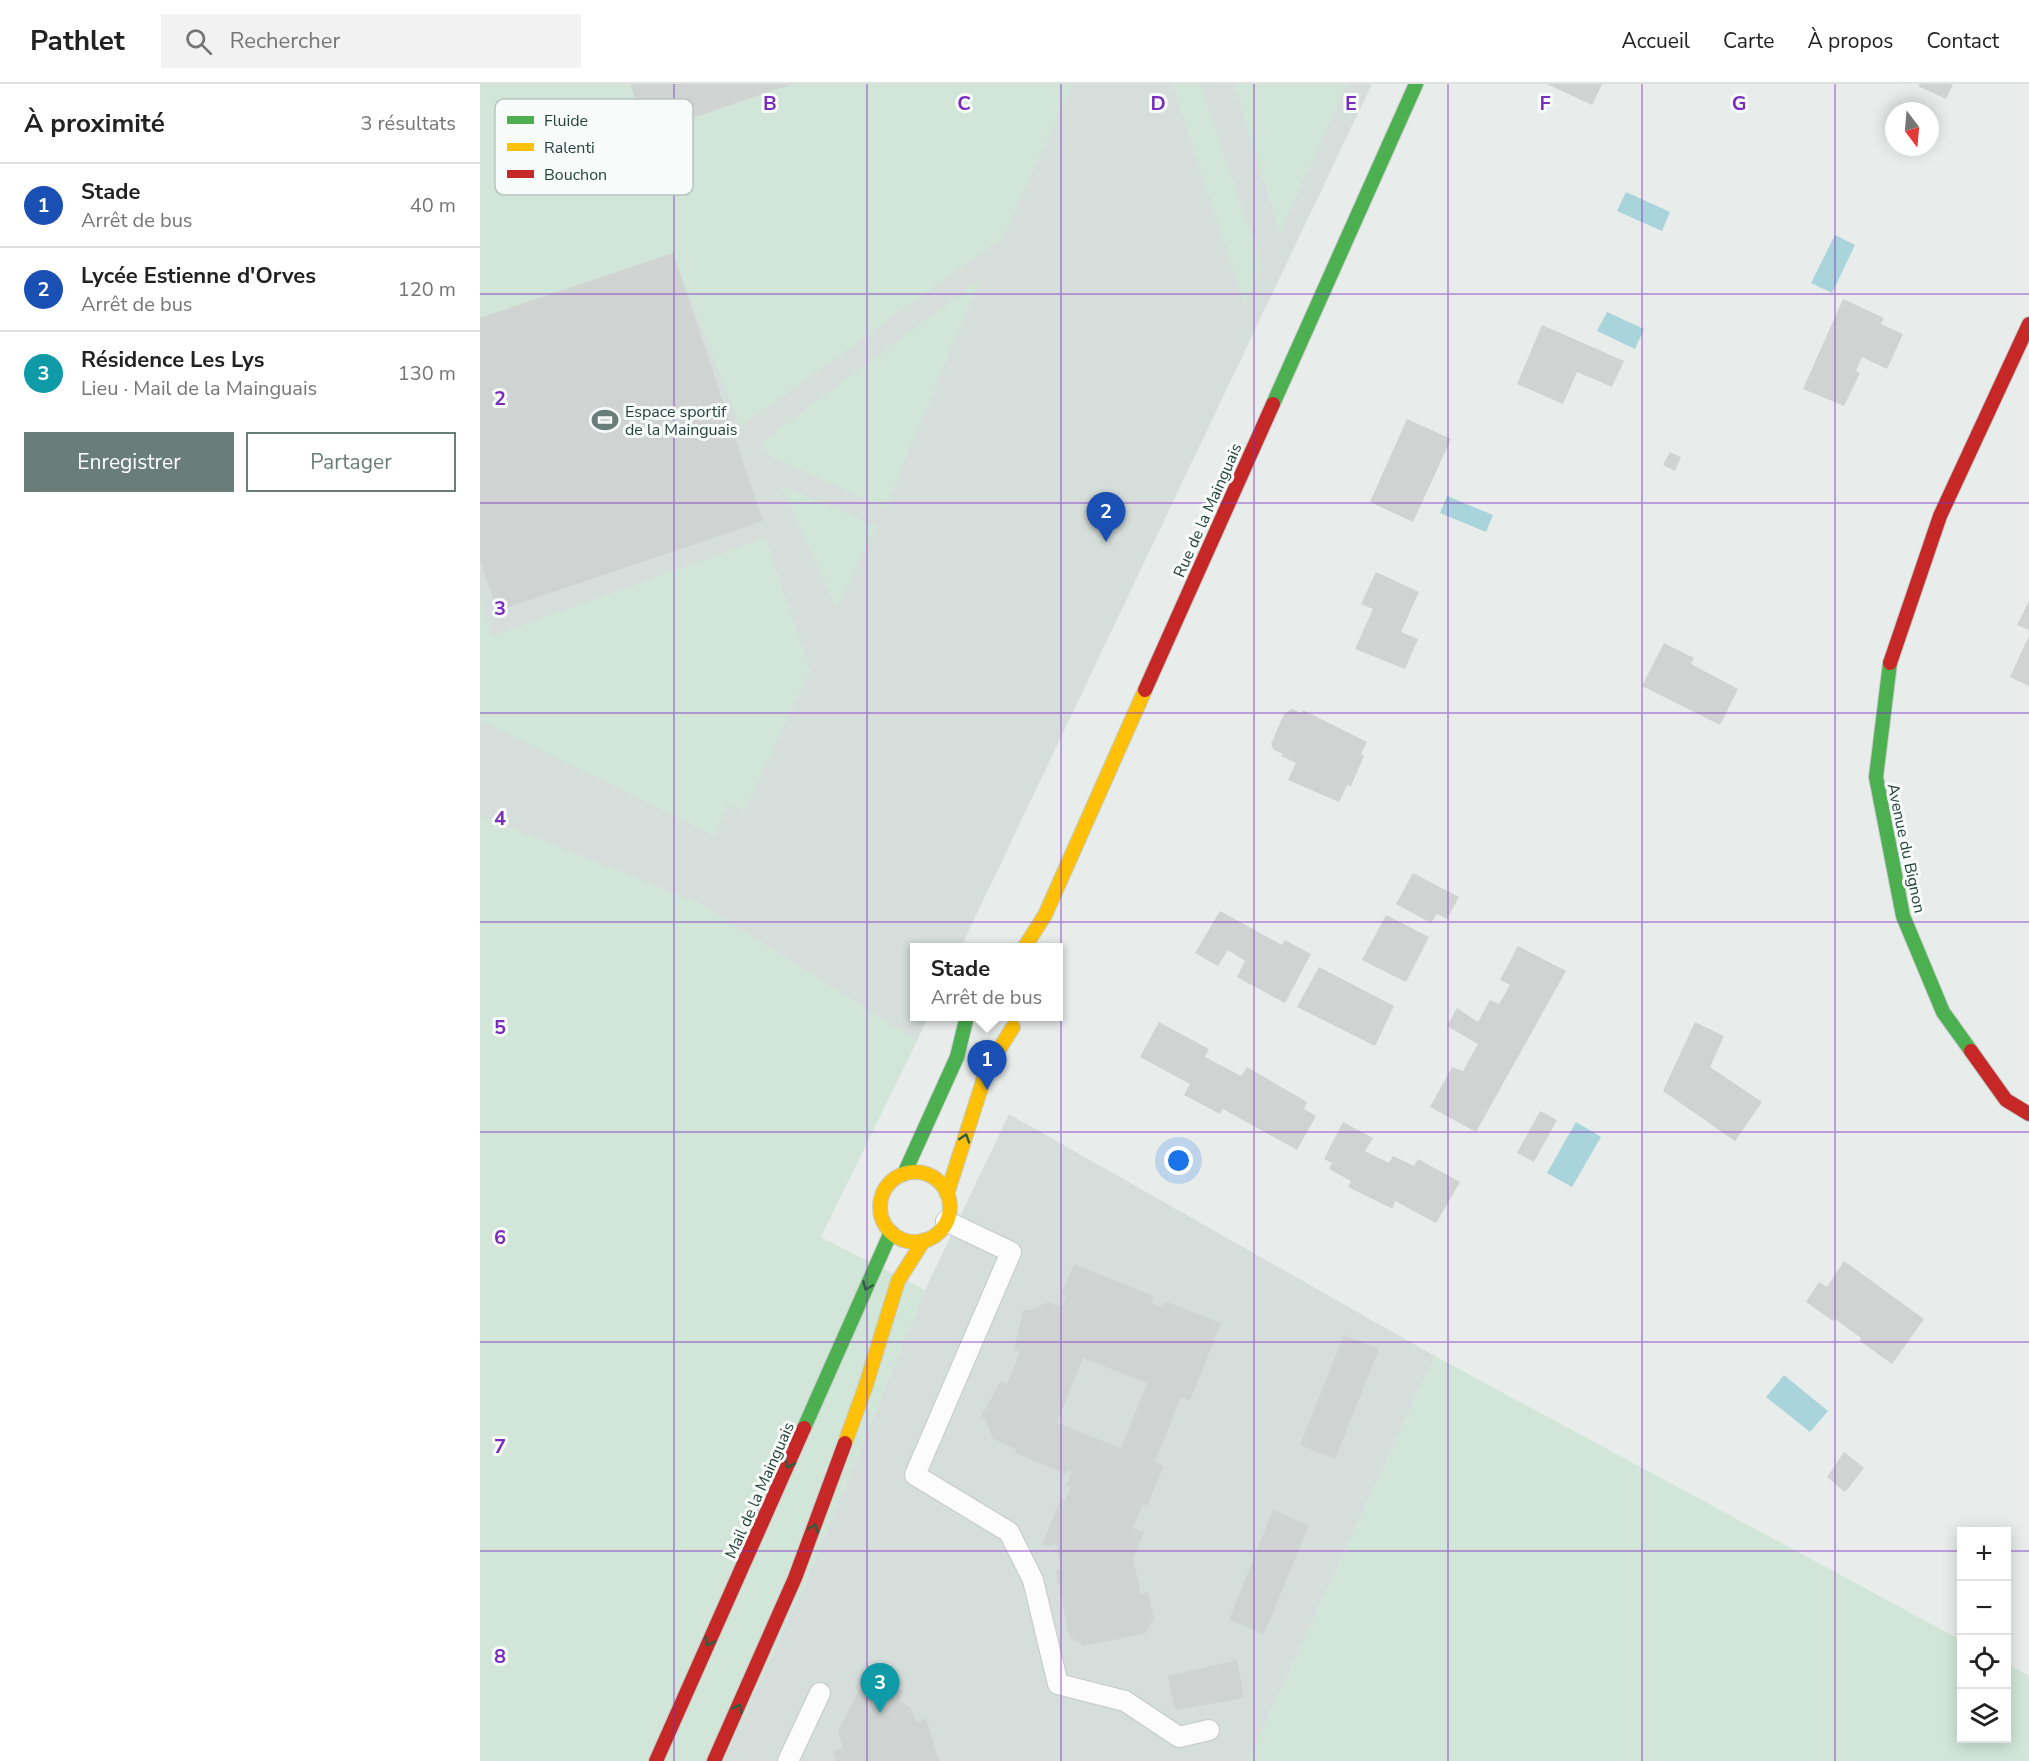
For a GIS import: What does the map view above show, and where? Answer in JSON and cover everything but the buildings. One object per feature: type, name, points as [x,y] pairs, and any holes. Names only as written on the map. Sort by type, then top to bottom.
[{"type":"street","name":"Rue de la Mainguais","points":[[1027,943],[1045,915],[1416,84]]},
{"type":"street","name":"Avenue du Bignon","points":[[2029,324],[1940,516],[1891,655],[1876,777],[1903,916],[1943,1012],[2006,1100],[2029,1114]]},
{"type":"street","points":[[904,1174],[957,1057],[965,1021]]},
{"type":"street","points":[[714,1761],[795,1578],[866,1385],[898,1281],[924,1240],[937,1233],[946,1221],[949,1210],[947,1194],[987,1069],[1013,1027],[1022,1021]]},
{"type":"street","points":[[983,1022],[1013,1027]]},
{"type":"street","points":[[924,1240],[903,1239],[891,1232],[882,1219],[880,1202],[887,1185],[904,1174],[920,1172],[938,1181],[947,1194]]},
{"type":"street","name":"Mail de la Mainguais","points":[[656,1761],[891,1232]]},
{"type":"lane","points":[[946,1221],[1011,1252],[915,1475],[1009,1532],[1033,1580],[1058,1684],[1125,1701],[1179,1737],[1209,1730]]},
{"type":"lane","points":[[788,1761],[820,1693]]},
{"type":"shaded area","points":[[480,84],[1372,84],[963,943],[910,943],[910,1021],[926,1021],[917,1041],[702,905],[480,816]]},
{"type":"shaded area","points":[[1009,1114],[1435,1356],[1248,1761],[723,1761],[805,1584],[925,1290]]},
{"type":"green space","points":[[480,84],[630,84],[636,99],[495,99],[495,195],[693,195],[693,118],[794,84],[1073,84],[1003,237],[740,427],[673,253],[480,318]]},
{"type":"green space","points":[[1172,84],[1200,84],[1262,268],[1244,304]]},
{"type":"green space","points":[[1234,84],[1347,84],[1280,233]]},
{"type":"green space","points":[[980,280],[885,508],[768,455],[763,441]]},
{"type":"green space","points":[[780,485],[877,526],[837,607]]},
{"type":"green space","points":[[765,538],[810,670],[744,811],[727,805],[715,836],[480,720],[480,599],[493,636]]},
{"type":"green space","points":[[480,816],[702,905],[917,1041],[821,1237],[925,1290],[805,1584],[723,1761],[480,1761]]},
{"type":"green space","points":[[1435,1356],[1957,1638],[1957,1743],[2011,1743],[2011,1666],[2029,1676],[2029,1761],[1248,1761]]},
{"type":"water","points":[[1626,192],[1670,212],[1662,231],[1617,211]]},
{"type":"water","points":[[1835,235],[1855,245],[1832,293],[1811,283]]},
{"type":"water","points":[[1607,312],[1644,329],[1635,349],[1597,331]]},
{"type":"water","points":[[1447,496],[1493,515],[1486,532],[1440,513]]},
{"type":"water","points":[[1576,1122],[1601,1137],[1572,1187],[1547,1173]]},
{"type":"water","points":[[1784,1375],[1828,1411],[1810,1432],[1766,1397]]},
{"type":"traffic: fast","points":[[1273,404],[1416,84]]},
{"type":"traffic: fast","points":[[1890,663],[1876,777],[1903,916],[1943,1012],[1971,1051]]},
{"type":"traffic: fast","points":[[904,1174],[957,1057],[966,1021]]},
{"type":"traffic: fast","points":[[804,1428],[891,1232]]},
{"type":"traffic: slow","points":[[1027,943],[1045,915],[1145,690]]},
{"type":"traffic: slow","points":[[947,1194],[987,1069],[1013,1027]]},
{"type":"traffic: slow","points":[[915,1172],[934,1178],[944,1188],[950,1207],[944,1226],[934,1236],[915,1242],[896,1236],[886,1226],[880,1207],[886,1188],[896,1178],[915,1172]]},
{"type":"traffic: slow","points":[[845,1443],[866,1385],[898,1281],[924,1240]]},
{"type":"traffic: jam","points":[[1890,663],[1940,516],[2029,324]]},
{"type":"traffic: jam","points":[[1145,690],[1273,404]]},
{"type":"traffic: jam","points":[[1971,1051],[2006,1100],[2029,1114]]},
{"type":"traffic: jam","points":[[656,1761],[804,1428]]},
{"type":"traffic: jam","points":[[714,1761],[795,1578],[845,1443]]},
{"type":"place","name":"Espace sportif de la Mainguais","points":[[605,420]]},
{"type":"place","name":"Lycée Estienne d'Orves","points":[[1106,542]]},
{"type":"place","name":"Stade","points":[[987,1090]]},
{"type":"place","name":"Résidence Les Lys","points":[[880,1713]]}]
